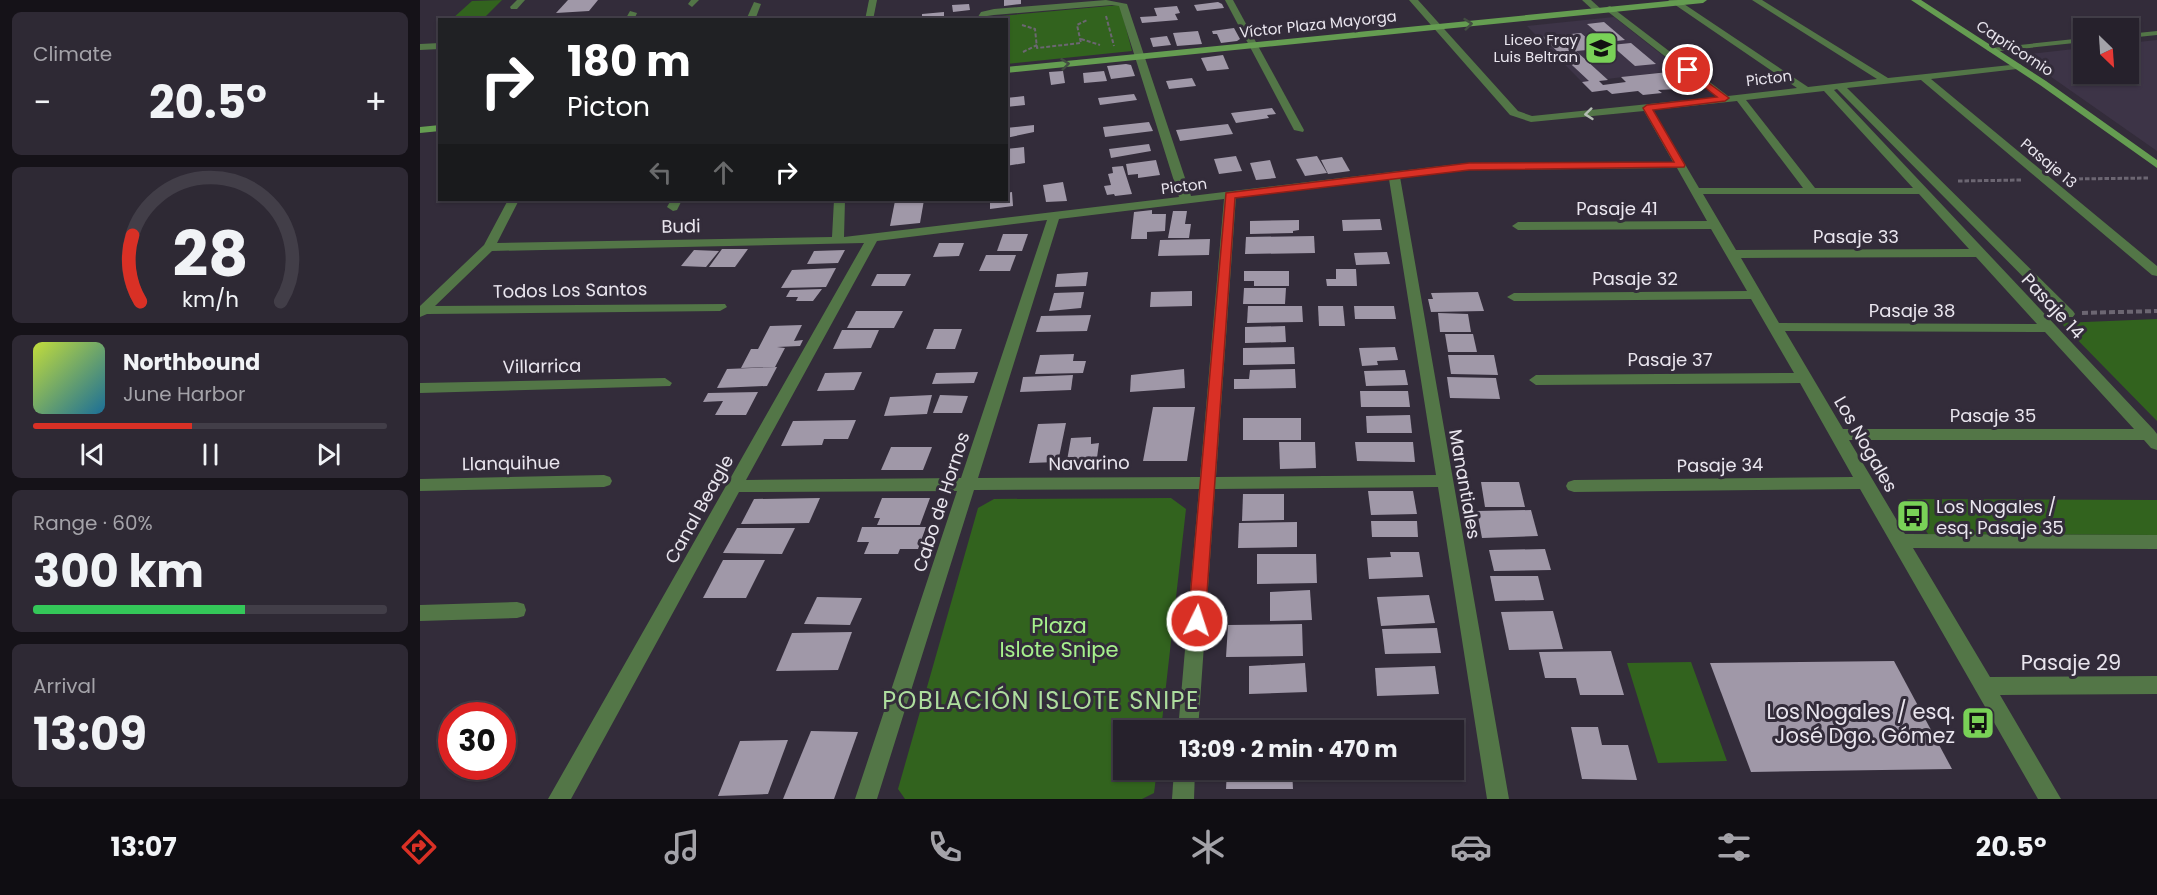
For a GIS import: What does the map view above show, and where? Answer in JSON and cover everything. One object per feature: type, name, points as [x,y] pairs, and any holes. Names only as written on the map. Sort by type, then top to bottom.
[{"type":"street","points":[[869,18],[873,0]]},
{"type":"street","points":[[1229,0],[1299,130]]},
{"type":"street","points":[[1413,0],[1437,27]]},
{"type":"street","points":[[1586,0],[1598,10]]},
{"type":"street","name":"Víctor Plaza Mayorga","points":[[1008,70],[1675,1],[1703,0]]},
{"type":"street","points":[[1756,0],[1886,80]]},
{"type":"street","name":"Capricornio","points":[[1915,0],[2017,66],[2157,165]]},
{"type":"street","points":[[1675,1],[1805,89]]},
{"type":"street","points":[[982,17],[1051,4],[1120,3],[1124,5],[1186,200]]},
{"type":"street","points":[[751,18],[757,4]]},
{"type":"street","points":[[1610,9],[1725,98]]},
{"type":"street","name":"Picton","points":[[1437,27],[1514,113],[1524,117],[1543,119],[2017,66]]},
{"type":"street","points":[[420,47],[438,46]]},
{"type":"street","name":"Pasaje 13","points":[[1922,76],[2157,272]]},
{"type":"street","name":"Pasaje 14","points":[[1839,86],[2068,314]]},
{"type":"street","name":"Pasaje 14","points":[[1826,87],[2152,439]]},
{"type":"street","points":[[1739,97],[1812,191]]},
{"type":"street","name":"Los Nogales","points":[[1647,108],[2050,799]]},
{"type":"street","points":[[420,130],[438,128]]},
{"type":"street","name":"Picton","points":[[872,239],[1469,166],[1680,165]]},
{"type":"street","name":"Manantiales","points":[[1394,175],[1498,799]]},
{"type":"street","points":[[1696,191],[1922,191]]},
{"type":"street","points":[[1189,720],[1230,195]]},
{"type":"street","points":[[421,311],[489,247],[512,201]]},
{"type":"street","points":[[838,241],[839,201]]},
{"type":"street","name":"Cabo de Hornos","points":[[866,799],[1054,217]]},
{"type":"street","name":"Pasaje 41","points":[[1518,226],[1716,225]]},
{"type":"street","name":"Budi","points":[[489,247],[872,239]]},
{"type":"street","name":"Canal Beagle","points":[[559,799],[872,239]]},
{"type":"street","name":"Pasaje 33","points":[[1732,254],[1980,253]]},
{"type":"street","name":"Pasaje 32","points":[[1514,297],[1756,295]]},
{"type":"street","name":"Todos Los Santos","points":[[421,311],[720,307]]},
{"type":"street","name":"Pasaje 38","points":[[1775,327],[2049,328]]},
{"type":"street","name":"Pasaje 37","points":[[1536,380],[1805,378]]},
{"type":"street","name":"Villarrica","points":[[420,388],[665,383]]},
{"type":"street","name":"Pasaje 35","points":[[1838,435],[2152,439]]},
{"type":"street","name":"Llanquihue","points":[[420,485],[604,481]]},
{"type":"street","name":"Navarino","points":[[734,486],[1445,481]]},
{"type":"street","name":"Pasaje 34","points":[[1574,486],[1866,483]]},
{"type":"street","points":[[1900,541],[2157,542]]},
{"type":"street","points":[[420,613],[517,610]]},
{"type":"street","name":"Pasaje 29","points":[[1984,687],[2157,686]]},
{"type":"street","points":[[1183,799],[1184,780]]},
{"type":"lane","points":[[514,7],[521,0]]},
{"type":"lane","points":[[2139,35],[2157,33]]},
{"type":"lane","points":[[1990,50],[2073,41]]},
{"type":"path","points":[[1104,11],[1115,49]]},
{"type":"path","points":[[1035,29],[1037,48],[1081,43],[1077,25]]},
{"type":"path","points":[[2068,314],[2157,311]]},
{"type":"shaded area","name":"Liceo Fray Luis Beltran","points":[[1614,17],[1681,70],[1582,82],[1527,26]]},
{"type":"shaded area","points":[[2157,40],[2157,151],[2020,55],[2073,49],[2073,84],[2139,84],[2139,42]]},
{"type":"green space","points":[[502,0],[484,18],[453,18],[472,1]]},
{"type":"green space","points":[[1120,5],[1132,51],[1008,64],[1008,18],[990,17]]},
{"type":"green space","points":[[2157,319],[2157,421],[2061,323]]},
{"type":"green space","name":"Plaza Islote Snipe","points":[[1171,498],[1186,509],[1162,720],[1113,720],[1113,780],[1156,780],[1154,793],[1142,799],[905,799],[898,789],[978,508],[994,499]]},
{"type":"green space","points":[[1907,499],[2157,500],[2157,535],[1928,534]]},
{"type":"green space","points":[[1691,662],[1727,761],[1658,763],[1627,663]]},
{"type":"building","points":[[568,0],[598,0],[589,11],[556,13]]},
{"type":"building","points":[[1004,0],[1021,0],[1021,4],[1004,6]]},
{"type":"building","points":[[1218,2],[1224,8],[1197,11],[1194,5]]},
{"type":"building","points":[[969,4],[970,10],[953,12],[952,5]]},
{"type":"building","points":[[1177,6],[1180,13],[1175,14],[1178,20],[1142,23],[1140,17],[1157,16],[1154,8]]},
{"type":"building","points":[[944,12],[944,17],[922,18],[922,14]]},
{"type":"building","points":[[1604,22],[1625,40],[1608,42],[1587,24]]},
{"type":"building","points":[[1234,28],[1240,39],[1237,41],[1221,43],[1217,34],[1213,34],[1212,31]]},
{"type":"building","points":[[1198,31],[1202,44],[1177,46],[1173,33]]},
{"type":"building","points":[[1581,33],[1599,49],[1576,51],[1608,80],[1599,81],[1603,85],[1626,82],[1621,77],[1678,71],[1699,88],[1658,90],[1662,93],[1643,95],[1638,91],[1612,94],[1607,90],[1592,92],[1582,82],[1589,81],[1542,37]]},
{"type":"building","points":[[1167,36],[1171,45],[1153,47],[1150,38]]},
{"type":"building","points":[[1631,43],[1656,64],[1635,66],[1611,45]]},
{"type":"building","points":[[1223,55],[1229,69],[1207,71],[1201,58]]},
{"type":"building","points":[[1131,65],[1135,76],[1111,79],[1107,66]]},
{"type":"building","points":[[1063,71],[1065,83],[1051,85],[1049,72]]},
{"type":"building","points":[[1104,71],[1107,81],[1084,83],[1083,73]]},
{"type":"building","points":[[1192,78],[1196,86],[1169,89],[1166,81]]},
{"type":"building","points":[[1134,94],[1137,100],[1100,105],[1098,98]]},
{"type":"building","points":[[1024,96],[1025,105],[1008,107],[1008,98]]},
{"type":"building","points":[[1272,108],[1276,114],[1267,115],[1269,118],[1236,123],[1231,113]]},
{"type":"building","points":[[1149,122],[1153,131],[1105,137],[1103,127]]},
{"type":"building","points":[[1228,124],[1233,134],[1180,141],[1176,130]]},
{"type":"building","points":[[1034,125],[1034,132],[1008,138],[1008,128]]},
{"type":"building","points":[[1149,144],[1151,151],[1111,158],[1109,149]]},
{"type":"building","points":[[1024,147],[1025,163],[1008,166],[1008,149]]},
{"type":"building","points":[[1236,156],[1242,171],[1219,174],[1214,159]]},
{"type":"building","points":[[1317,156],[1327,173],[1305,176],[1296,159]]},
{"type":"building","points":[[1342,157],[1350,171],[1328,174],[1321,160]]},
{"type":"building","points":[[1156,160],[1160,175],[1138,178],[1138,174],[1128,175],[1126,164]]},
{"type":"building","points":[[1270,160],[1276,178],[1256,180],[1250,163]]},
{"type":"building","points":[[1123,166],[1132,194],[1107,195],[1104,186],[1111,185],[1108,174],[1113,173],[1112,167]]},
{"type":"building","points":[[1063,182],[1067,201],[1046,202],[1043,185]]},
{"type":"building","points":[[1012,192],[1013,206],[990,209],[990,201],[1008,201],[1008,193]]},
{"type":"building","points":[[895,201],[924,201],[920,223],[890,226]]},
{"type":"building","points":[[1152,210],[1152,214],[1166,214],[1165,231],[1147,232],[1147,239],[1131,239],[1134,212]]},
{"type":"building","points":[[1173,211],[1187,211],[1185,224],[1191,224],[1189,238],[1168,238]]},
{"type":"building","points":[[1380,219],[1382,230],[1343,231],[1342,220]]},
{"type":"building","points":[[1299,220],[1299,230],[1293,233],[1250,234],[1250,221]]},
{"type":"building","points":[[1003,234],[1028,234],[1022,251],[997,251]]},
{"type":"building","points":[[1314,236],[1315,253],[1245,254],[1246,237]]},
{"type":"building","points":[[1210,239],[1209,255],[1158,256],[1160,240]]},
{"type":"building","points":[[939,243],[964,243],[959,256],[933,257]]},
{"type":"building","points":[[722,249],[748,249],[735,267],[709,267]]},
{"type":"building","points":[[694,250],[719,251],[706,267],[681,266]]},
{"type":"building","points":[[845,250],[838,263],[807,264],[814,251]]},
{"type":"building","points":[[1387,252],[1390,264],[1356,265],[1354,253]]},
{"type":"building","points":[[986,255],[1016,255],[1010,271],[979,271]]},
{"type":"building","points":[[836,268],[826,287],[781,288],[792,270]]},
{"type":"building","points":[[1336,269],[1356,269],[1357,286],[1327,286],[1326,279],[1336,279]]},
{"type":"building","points":[[1244,271],[1289,271],[1289,286],[1254,286],[1254,281],[1244,281]]},
{"type":"building","points":[[1088,272],[1086,286],[1055,287],[1057,274]]},
{"type":"building","points":[[877,274],[911,274],[905,286],[871,286]]},
{"type":"building","points":[[1244,288],[1286,288],[1285,304],[1243,304]]},
{"type":"building","points":[[822,289],[813,301],[796,301],[798,297],[786,297],[790,290]]},
{"type":"building","points":[[1192,291],[1192,306],[1150,307],[1151,292]]},
{"type":"building","points":[[1084,292],[1081,308],[1049,311],[1054,293]]},
{"type":"building","points":[[1478,292],[1484,311],[1431,312],[1428,299],[1433,299],[1431,293]]},
{"type":"building","points":[[1248,306],[1302,306],[1303,322],[1247,323]]},
{"type":"building","points":[[1318,306],[1343,306],[1345,326],[1319,326]]},
{"type":"building","points":[[1354,306],[1394,306],[1396,319],[1355,319]]},
{"type":"building","points":[[856,311],[903,311],[894,328],[847,328]]},
{"type":"building","points":[[1438,313],[1468,314],[1471,332],[1440,332]]},
{"type":"building","points":[[1091,315],[1087,331],[1036,332],[1041,316]]},
{"type":"building","points":[[802,325],[794,341],[803,340],[800,346],[777,347],[785,348],[775,367],[741,368],[751,349],[758,349],[770,326]]},
{"type":"building","points":[[1285,326],[1286,342],[1245,343],[1245,327]]},
{"type":"building","points":[[934,329],[962,329],[955,349],[926,349]]},
{"type":"building","points":[[842,330],[879,330],[871,348],[833,349]]},
{"type":"building","points":[[1445,334],[1473,334],[1477,352],[1448,352]]},
{"type":"building","points":[[1294,347],[1295,364],[1243,365],[1243,348]]},
{"type":"building","points":[[1395,347],[1398,360],[1377,361],[1378,365],[1362,366],[1359,348]]},
{"type":"building","points":[[1074,354],[1073,361],[1086,361],[1083,373],[1035,374],[1040,355]]},
{"type":"building","points":[[1448,355],[1494,355],[1498,375],[1451,374]]},
{"type":"building","points":[[777,367],[767,386],[717,388],[727,369]]},
{"type":"building","points":[[1184,369],[1185,388],[1130,392],[1131,375]]},
{"type":"building","points":[[1295,369],[1296,388],[1234,389],[1234,379],[1249,379],[1250,370]]},
{"type":"building","points":[[1405,370],[1408,385],[1366,386],[1364,371]]},
{"type":"building","points":[[862,372],[854,390],[817,391],[825,373]]},
{"type":"building","points":[[978,372],[974,383],[932,384],[936,373]]},
{"type":"building","points":[[1073,375],[1071,390],[1020,392],[1023,377]]},
{"type":"building","points":[[1447,377],[1496,378],[1500,399],[1450,398]]},
{"type":"building","points":[[1360,391],[1408,391],[1410,407],[1361,407]]},
{"type":"building","points":[[758,392],[746,415],[715,415],[723,401],[703,402],[708,393]]},
{"type":"building","points":[[932,395],[927,414],[884,416],[890,397]]},
{"type":"building","points":[[940,395],[968,396],[962,413],[933,413]]},
{"type":"building","points":[[1153,407],[1195,407],[1187,461],[1143,461]]},
{"type":"building","points":[[1410,415],[1412,433],[1367,433],[1366,416]]},
{"type":"building","points":[[1243,418],[1301,418],[1301,440],[1243,440]]},
{"type":"building","points":[[856,420],[848,439],[824,439],[822,445],[781,446],[793,421]]},
{"type":"building","points":[[1066,423],[1058,462],[1029,463],[1038,424]]},
{"type":"building","points":[[1091,437],[1091,444],[1099,443],[1096,465],[1066,466],[1071,438]]},
{"type":"building","points":[[1279,442],[1315,442],[1316,468],[1280,469]]},
{"type":"building","points":[[1355,442],[1413,442],[1415,462],[1357,461]]},
{"type":"building","points":[[891,447],[932,447],[923,470],[881,470]]},
{"type":"building","points":[[1481,482],[1519,482],[1525,507],[1485,507]]},
{"type":"building","points":[[1368,491],[1413,491],[1417,514],[1371,515]]},
{"type":"building","points":[[1243,494],[1284,494],[1284,520],[1242,521]]},
{"type":"building","points":[[820,498],[809,523],[741,524],[754,499]]},
{"type":"building","points":[[882,498],[930,498],[920,525],[877,525],[880,518],[874,518]]},
{"type":"building","points":[[1531,510],[1538,536],[1482,538],[1477,511]]},
{"type":"building","points":[[1371,521],[1417,521],[1418,537],[1372,537]]},
{"type":"building","points":[[1297,522],[1297,547],[1238,548],[1239,523]]},
{"type":"building","points":[[862,527],[926,527],[918,549],[900,549],[898,554],[864,554],[869,542],[857,542]]},
{"type":"building","points":[[737,528],[795,528],[782,554],[723,553]]},
{"type":"building","points":[[1545,549],[1551,570],[1494,571],[1489,550]]},
{"type":"building","points":[[1390,552],[1419,552],[1423,577],[1369,579],[1367,558],[1391,557]]},
{"type":"building","points":[[1257,554],[1316,554],[1317,583],[1257,584]]},
{"type":"building","points":[[723,560],[765,560],[746,598],[703,598]]},
{"type":"building","points":[[1490,576],[1538,576],[1544,600],[1495,601]]},
{"type":"building","points":[[1310,590],[1312,620],[1270,621],[1270,592]]},
{"type":"building","points":[[1429,595],[1435,623],[1381,626],[1377,597]]},
{"type":"building","points":[[817,597],[862,598],[850,625],[804,624]]},
{"type":"building","points":[[1553,611],[1563,649],[1509,650],[1501,612]]},
{"type":"building","points":[[1302,624],[1303,656],[1226,657],[1228,625]]},
{"type":"building","points":[[1437,628],[1441,653],[1385,654],[1382,629]]},
{"type":"building","points":[[852,632],[838,670],[776,671],[792,633]]},
{"type":"building","points":[[1611,651],[1624,695],[1580,695],[1576,678],[1545,678],[1539,652]]},
{"type":"building","points":[[1894,661],[1952,769],[1751,772],[1710,663]]},
{"type":"building","points":[[1305,663],[1307,692],[1249,694],[1249,666]]},
{"type":"building","points":[[1435,666],[1439,694],[1377,696],[1375,668]]},
{"type":"building","points":[[1571,727],[1598,727],[1602,745],[1628,745],[1637,780],[1582,779]]},
{"type":"building","points":[[811,731],[858,732],[834,799],[783,799]]},
{"type":"building","points":[[788,740],[768,794],[718,796],[740,741]]},
{"type":"building","points":[[1226,780],[1293,780],[1293,789],[1226,789]]},
{"type":"place","name":"Liceo Fray Luis Beltran","points":[[1601,48]]},
{"type":"place","name":"Los Nogales / esq. Pasaje 35","points":[[1913,516]]},
{"type":"place","name":"Los Nogales / esq. José Dgo. Gómez","points":[[1978,723]]},
{"type":"district","name":"POBLACIÓN ISLOTE SNIPE","points":[[1041,700]]},
{"type":"route","points":[[1197,621],[1230,195],[1469,166],[1680,165],[1647,108],[1725,98],[1688,70]]}]
